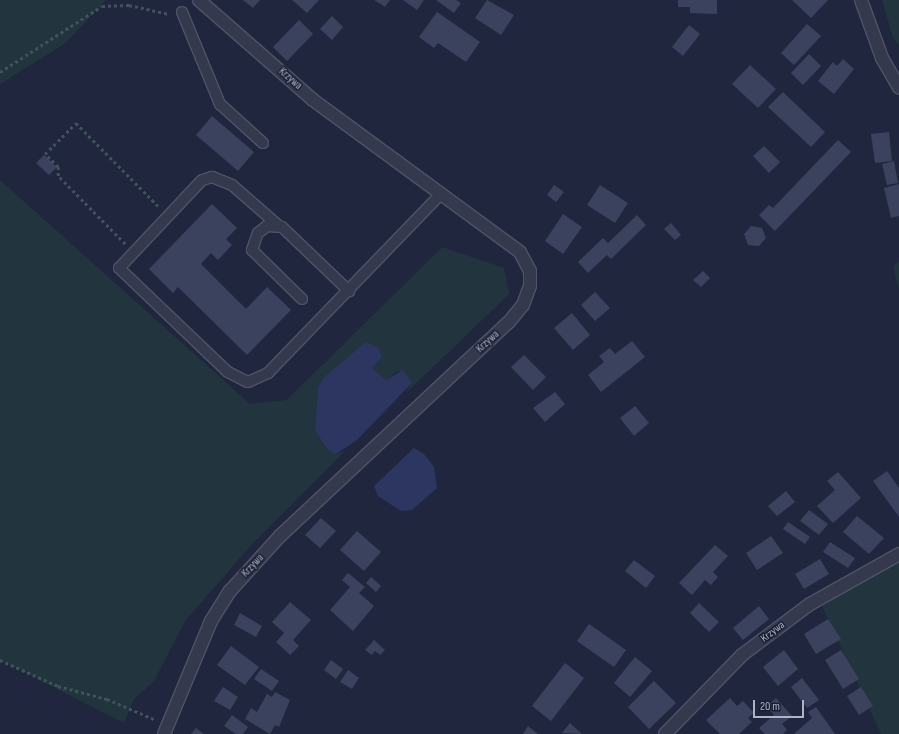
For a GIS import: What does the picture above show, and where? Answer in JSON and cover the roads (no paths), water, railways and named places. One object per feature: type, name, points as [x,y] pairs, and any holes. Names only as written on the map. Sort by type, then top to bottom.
[{"type":"street","name":"Krzywa","points":[[166,730],[211,621],[230,591],[280,536],[523,305],[530,286],[530,270],[520,252],[312,99],[199,0]]},
{"type":"street","points":[[861,0],[882,58],[899,87]]},
{"type":"street","name":"Krzywa","points":[[665,734],[742,655],[810,604],[899,554]]},
{"type":"lane","points":[[182,12],[220,104],[263,143]]},
{"type":"lane","points":[[349,291],[279,226],[232,186],[212,177],[202,180],[119,268],[228,372],[248,382],[268,373],[349,291],[441,194]]},
{"type":"lane","points":[[279,226],[266,226],[258,233],[252,250],[302,299]]},
{"type":"water","points":[[366,342],[379,349],[382,357],[372,368],[386,380],[403,370],[412,383],[357,440],[336,454],[328,450],[315,430],[318,387],[324,377]]},
{"type":"water","points":[[414,448],[424,454],[434,467],[437,488],[412,510],[401,511],[378,496],[374,486]]}]
